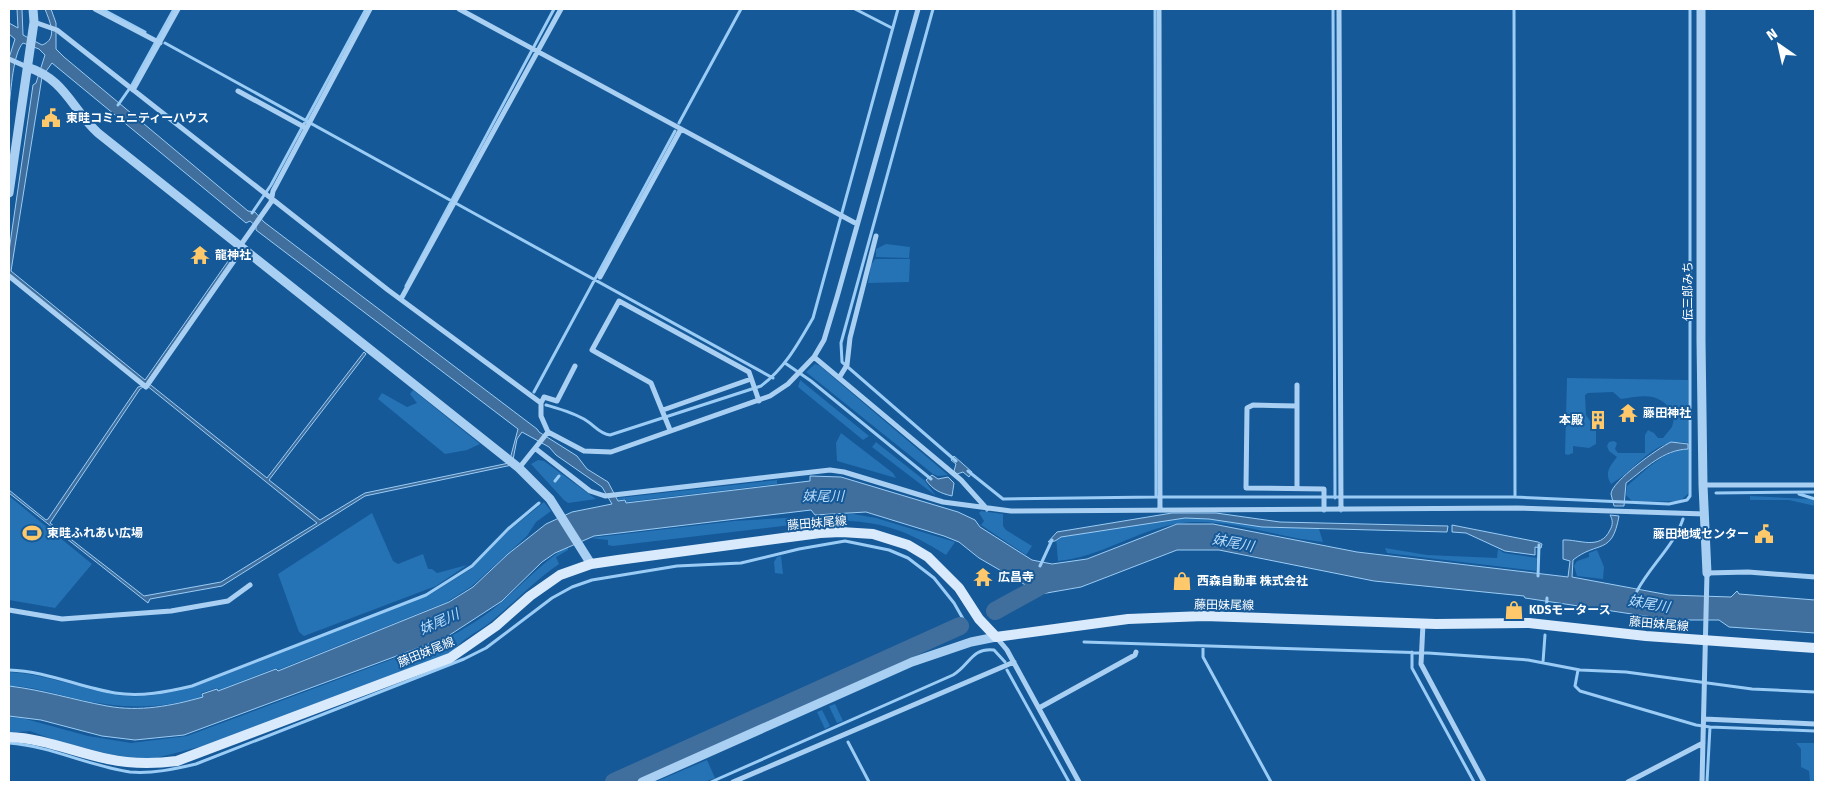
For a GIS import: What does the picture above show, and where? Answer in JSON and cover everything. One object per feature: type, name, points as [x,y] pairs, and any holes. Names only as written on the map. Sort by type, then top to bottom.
[{"type":"main road","name":"藤田妹尾線","points":[[9,736],[38,740],[108,759],[132,763],[159,764],[196,756],[450,658],[496,626],[550,581],[570,570],[591,564],[820,533],[873,534],[908,545],[928,557],[959,588],[979,619],[996,637],[1158,617],[1204,616],[1423,624],[1530,623],[1705,641],[1815,648]]},
{"type":"street","points":[[9,193],[34,22],[33,9]]},
{"type":"street","points":[[95,9],[159,42]]},
{"type":"street","points":[[131,88],[178,9]]},
{"type":"street","points":[[268,194],[370,9]]},
{"type":"street","points":[[460,9],[857,224]]},
{"type":"street","points":[[402,299],[534,49],[561,9]]},
{"type":"street","points":[[575,366],[556,401],[544,397],[541,403],[541,416],[547,434],[584,451],[602,453],[627,447],[670,430],[759,401],[780,391],[798,374],[814,357],[824,340],[918,9]]},
{"type":"street","points":[[1159,9],[1160,509]]},
{"type":"street","points":[[1339,9],[1341,510]]},
{"type":"street","name":"伝三郎みち","points":[[1701,9],[1703,485],[1707,572]]},
{"type":"street","points":[[34,22],[57,30],[402,299],[541,403]]},
{"type":"street","points":[[9,59],[44,73],[58,83],[80,114],[98,133],[519,468],[540,488],[559,512],[591,564]]},
{"type":"street","points":[[238,91],[299,124],[307,125]]},
{"type":"street","points":[[600,277],[681,130]]},
{"type":"street","points":[[9,276],[146,384],[271,202],[268,194]]},
{"type":"street","points":[[838,378],[845,367],[850,338],[876,236]]},
{"type":"street","points":[[670,430],[652,383],[592,350],[619,301],[749,372],[759,401]]},
{"type":"street","points":[[814,357],[954,474],[987,509]]},
{"type":"street","points":[[663,411],[752,381]]},
{"type":"street","points":[[1297,385],[1297,488]]},
{"type":"street","points":[[1297,406],[1253,405],[1247,408],[1246,488],[1324,489],[1324,510]]},
{"type":"street","points":[[519,468],[547,434]]},
{"type":"street","points":[[536,449],[590,491],[605,496],[830,470],[844,472],[943,502],[987,509],[1066,512],[1160,509],[1341,510],[1518,508],[1705,514]]},
{"type":"street","points":[[1703,485],[1815,485]]},
{"type":"street","points":[[1702,782],[1707,572],[1748,572],[1815,577]]},
{"type":"street","points":[[9,610],[62,619],[171,610],[228,600],[250,585]]},
{"type":"street","points":[[1423,624],[1421,664],[1484,782]]},
{"type":"street","points":[[642,782],[912,662],[971,642],[996,637],[1014,662],[1079,782]]},
{"type":"street","points":[[1039,708],[1135,655],[1136,652]]},
{"type":"street","points":[[733,782],[1014,662]]},
{"type":"street","points":[[1704,721],[1815,724]]},
{"type":"street","points":[[1628,782],[1703,743]]},
{"type":"shaded area","points":[[886,244],[910,247],[909,258],[876,257],[876,249]]},
{"type":"shaded area","points":[[875,259],[910,259],[909,282],[868,283],[871,265]]},
{"type":"shaded area","points":[[815,364],[820,366],[948,475],[938,476],[933,474],[806,372]]},
{"type":"shaded area","points":[[1567,378],[1688,380],[1688,443],[1676,442],[1665,444],[1646,456],[1611,484],[1608,473],[1617,457],[1609,451],[1607,446],[1609,442],[1614,441],[1617,443],[1615,449],[1618,453],[1645,453],[1645,435],[1648,430],[1658,438],[1663,438],[1672,427],[1675,414],[1663,402],[1651,397],[1621,399],[1613,392],[1588,393],[1585,395],[1586,415],[1596,430],[1596,444],[1589,448],[1573,446],[1573,453],[1565,454]]},
{"type":"shaded area","points":[[800,380],[869,436],[863,440],[798,387]]},
{"type":"shaded area","points":[[413,390],[480,444],[467,450],[445,454],[378,399],[382,393],[407,407],[417,403],[410,394]]},
{"type":"shaded area","points":[[841,433],[893,473],[896,478],[837,461],[836,443]]},
{"type":"shaded area","points":[[876,442],[924,480],[936,496],[872,447]]},
{"type":"shaded area","points":[[1688,449],[1688,494],[1680,501],[1633,502],[1626,495],[1627,486],[1655,462],[1671,453]]},
{"type":"shaded area","points":[[538,460],[544,461],[596,499],[568,503],[531,464]]},
{"type":"shaded area","points":[[777,480],[777,484],[626,502],[626,499],[618,500],[618,498]]},
{"type":"shaded area","name":"東畦ふれあい広場","points":[[9,496],[92,564],[55,608],[9,600]]},
{"type":"shaded area","points":[[1750,496],[1810,499],[1815,500],[1815,506],[1789,500],[1750,500]]},
{"type":"shaded area","points":[[544,502],[551,511],[536,522],[527,536],[472,586],[447,602],[278,670],[276,668],[219,690],[217,688],[201,693],[202,697],[153,706],[122,706],[90,702],[33,688],[9,686],[9,672],[23,673],[127,696],[156,695],[193,687],[431,594],[471,569],[507,532]]},
{"type":"shaded area","points":[[981,511],[1003,514],[1003,526],[1006,530],[1032,546],[1026,555],[981,525],[984,521],[979,513]]},
{"type":"shaded area","points":[[372,513],[393,561],[398,564],[423,554],[428,569],[432,569],[437,573],[467,565],[436,586],[304,636],[299,632],[278,574]]},
{"type":"shaded area","points":[[853,514],[876,518],[955,542],[946,555],[916,538],[888,527],[843,521],[825,521],[613,546],[608,545],[608,540],[590,538],[734,521]]},
{"type":"shaded area","points":[[1189,517],[1319,529],[1323,542],[1212,522],[1193,522],[1160,528],[1088,555],[1058,561],[1056,537]]},
{"type":"shaded area","points":[[568,546],[568,550],[556,557],[559,564],[540,578],[488,624],[465,640],[452,653],[207,745],[156,758],[133,758],[57,741],[30,731],[9,733],[9,717],[22,718],[88,736],[131,743],[187,736],[446,639],[492,610],[543,564]]},
{"type":"shaded area","points":[[1385,548],[1427,555],[1497,558],[1498,549],[1504,553],[1537,558],[1536,571],[1387,553]]},
{"type":"shaded area","points":[[1597,550],[1604,567],[1603,579],[1577,576],[1574,566],[1577,561],[1589,557],[1589,553]]},
{"type":"shaded area","points":[[781,556],[783,574],[775,573],[774,562],[777,557]]},
{"type":"shaded area","points":[[835,704],[843,721],[837,723],[829,706]]},
{"type":"shaded area","points":[[822,710],[830,726],[825,729],[817,712]]},
{"type":"shaded area","points":[[1796,743],[1815,743],[1815,782],[1810,782],[1809,771],[1801,767],[1801,749]]},
{"type":"shaded area","points":[[707,760],[715,778],[704,782],[655,782]]},
{"type":"water","name":"妹尾川","points":[[17,9],[22,9],[23,35],[42,45],[47,42],[51,34],[45,9],[51,9],[56,23],[56,49],[64,57],[248,211],[255,212],[264,222],[539,432],[577,456],[587,469],[608,482],[618,501],[625,500],[626,503],[810,481],[810,476],[841,477],[958,512],[975,520],[980,527],[1032,560],[1052,564],[1087,559],[1177,524],[1213,524],[1357,552],[1568,577],[1570,561],[1563,559],[1563,540],[1595,542],[1601,540],[1612,526],[1610,515],[1619,516],[1612,537],[1603,546],[1590,550],[1573,560],[1572,577],[1669,595],[1731,597],[1737,591],[1739,594],[1815,600],[1815,633],[1729,627],[1719,620],[1672,620],[1525,598],[1524,596],[1374,581],[1219,550],[1177,550],[1081,587],[1041,594],[979,558],[959,542],[944,536],[866,512],[815,515],[811,510],[594,536],[555,553],[542,562],[502,601],[445,638],[184,735],[135,740],[102,736],[41,720],[9,716],[9,686],[119,708],[143,708],[179,703],[203,697],[202,694],[217,689],[218,691],[276,669],[278,671],[449,602],[473,587],[508,554],[546,524],[572,512],[612,504],[602,487],[556,455],[549,447],[522,432],[517,439],[512,465],[365,496],[222,586],[150,599],[148,603],[9,493],[9,490],[46,520],[48,519],[138,387],[142,386],[10,275],[9,281],[9,251],[33,85],[36,83],[45,55],[39,49],[23,43],[15,63],[9,107],[9,58],[15,39],[9,34],[9,23],[18,28]],"holes":[[[52,63],[246,223],[250,221],[256,226],[256,230],[518,429],[509,463],[365,493],[320,520],[269,480],[366,354],[364,352],[267,478],[147,382],[235,255],[233,254],[145,380],[11,271],[42,77]],[[146,385],[317,523],[221,582],[144,596],[50,523],[140,389]]]},
{"type":"water","points":[[1671,442],[1688,444],[1688,449],[1663,456],[1648,466],[1626,483],[1624,506],[1614,506],[1611,494],[1619,482],[1646,458]]},
{"type":"water","points":[[954,456],[972,472],[969,477],[963,472],[957,474],[954,471],[956,464],[951,460]]},
{"type":"water","points":[[932,475],[938,479],[948,477],[954,483],[952,496],[940,492],[931,486],[926,480]]},
{"type":"water","points":[[1172,513],[1216,513],[1280,522],[1448,526],[1447,532],[1262,527],[1209,519],[1185,518],[1061,537],[1055,541],[1048,542],[1057,532]]},
{"type":"water","points":[[1452,525],[1542,544],[1541,548],[1535,547],[1535,555],[1505,551],[1466,533],[1452,532]]},
{"type":"waterway","points":[[102,9],[145,32]]},
{"type":"waterway","points":[[118,105],[132,85],[174,9]]},
{"type":"waterway","points":[[252,213],[271,185],[366,9]]},
{"type":"waterway","points":[[406,286],[554,9]]},
{"type":"waterway","points":[[679,123],[741,9]]},
{"type":"waterway","points":[[855,9],[892,28]]},
{"type":"waterway","points":[[546,405],[578,416],[600,431],[610,435],[761,386],[770,379],[790,355],[813,318],[898,9]]},
{"type":"waterway","points":[[933,9],[841,343],[842,362],[956,461]]},
{"type":"waterway","points":[[1155,9],[1156,497]]},
{"type":"waterway","points":[[1333,9],[1335,498]]},
{"type":"waterway","points":[[1514,9],[1515,497]]},
{"type":"waterway","points":[[968,471],[1003,499],[1515,497],[1669,504],[1687,500],[1690,496],[1690,9]]},
{"type":"waterway","points":[[165,43],[773,378]]},
{"type":"waterway","points":[[534,392],[675,131]]},
{"type":"waterway","points":[[785,363],[811,381],[931,479]]},
{"type":"waterway","points":[[555,481],[559,476]]},
{"type":"waterway","points":[[1716,493],[1815,492]]},
{"type":"waterway","points":[[1799,494],[1815,499]]},
{"type":"waterway","points":[[9,670],[36,673],[125,694],[154,693],[192,686],[426,595],[472,566],[508,529],[539,503]]},
{"type":"waterway","points":[[1637,591],[1674,538],[1683,519]]},
{"type":"waterway","points":[[1040,566],[1052,540]]},
{"type":"waterway","points":[[9,743],[39,748],[130,772],[155,772],[196,764],[464,659],[486,648],[552,598],[572,587],[592,580],[677,566],[741,563],[799,549],[845,541],[889,550],[908,558],[934,578],[954,603],[966,624]]},
{"type":"waterway","points":[[1538,576],[1539,545]]},
{"type":"waterway","points":[[995,611],[1053,579]]},
{"type":"waterway","points":[[1546,614],[1547,598]]},
{"type":"waterway","points":[[614,782],[960,626]]},
{"type":"waterway","points":[[1543,662],[1545,635]]},
{"type":"waterway","points":[[1084,642],[1428,653],[1528,660],[1580,670],[1626,672],[1752,689],[1815,692]]},
{"type":"waterway","points":[[1203,646],[1203,657],[1271,782]]},
{"type":"waterway","points":[[711,782],[953,675],[981,651],[994,650],[1005,662]]},
{"type":"waterway","points":[[1412,652],[1412,668],[1474,782]]},
{"type":"waterway","points":[[1007,670],[1069,782]]},
{"type":"waterway","points":[[1578,670],[1575,686],[1580,691],[1696,725],[1815,731]]},
{"type":"waterway","points":[[1707,782],[1710,727]]},
{"type":"waterway","points":[[848,742],[869,782]]},
{"type":"place","name":"東畦コミュニティーハウス","points":[[51,118]]},
{"type":"place","name":"龍神社","points":[[200,255]]},
{"type":"place","name":"藤田神社","points":[[1628,413]]},
{"type":"place","name":"本殿","points":[[1598,420]]},
{"type":"place","name":"東畦ふれあい広場","points":[[32,533]]},
{"type":"place","name":"藤田地域センター","points":[[1764,534]]},
{"type":"place","name":"広昌寺","points":[[983,577]]},
{"type":"place","name":"西森自動車 株式会社","points":[[1182,581]]},
{"type":"place","name":"KDSモータース","points":[[1514,610]]}]
